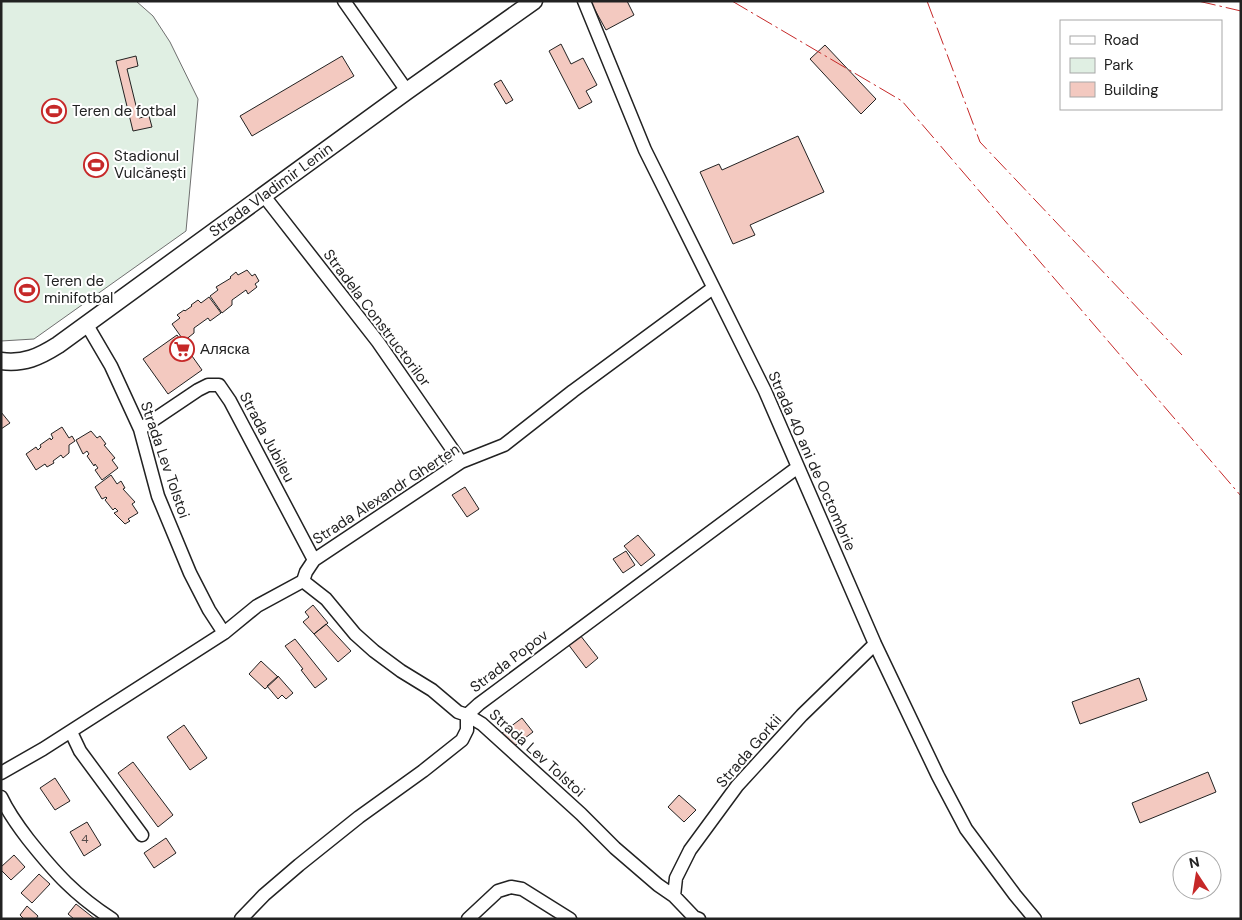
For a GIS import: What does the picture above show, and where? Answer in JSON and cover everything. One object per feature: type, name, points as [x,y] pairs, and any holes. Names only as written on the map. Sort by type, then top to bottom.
[{"type":"main road","name":"Strada Vladimir Lenin","points":[[1,361],[24,361],[39,357],[87,325],[407,91],[534,1]]},
{"type":"street","points":[[344,1],[407,91]]},
{"type":"street","name":"Strada 40 ani de Octombrie","points":[[584,1],[646,150],[765,391],[875,644],[938,776],[966,829],[1035,919]]},
{"type":"street","name":"Stradela Constructorilor","points":[[264,196],[378,342],[461,462]]},
{"type":"street","name":"Strada Alexandr Gherțen","points":[[303,581],[306,572],[314,560],[461,462],[504,445],[713,288]]},
{"type":"street","name":"Strada Lev Tolstoi","points":[[87,325],[111,366],[140,429],[158,496],[190,573],[224,633]]},
{"type":"street","name":"Strada Jubileu","points":[[140,429],[198,390],[208,385],[218,385],[230,401],[314,560]]},
{"type":"street","name":"Strada Popov","points":[[241,919],[264,894],[307,859],[359,817],[462,740],[468,730],[467,715],[479,704],[798,467]]},
{"type":"street","points":[[1,773],[70,732],[224,633],[257,606],[303,581]]},
{"type":"street","name":"Strada Lev Tolstoi","points":[[303,581],[326,600],[354,634],[374,651],[401,671],[432,690],[458,712],[482,724],[641,871],[674,896],[695,918]]},
{"type":"street","name":"Strada Gorkii","points":[[674,896],[676,878],[690,850],[737,786],[802,716],[875,644]]},
{"type":"street","points":[[70,732],[80,751],[142,835]]},
{"type":"street","points":[[1,797],[17,824],[52,870],[78,894],[112,919]]},
{"type":"street","points":[[468,919],[498,892],[511,887],[522,889],[570,919]]},
{"type":"green space","name":"Stadionul Vulcănești","points":[[1,1],[136,1],[153,16],[170,42],[198,99],[186,231],[34,339],[1,341]]},
{"type":"building","points":[[590,1],[627,1],[634,15],[606,30]]},
{"type":"building","points":[[561,44],[571,64],[583,58],[597,85],[586,91],[592,102],[579,109],[549,51]]},
{"type":"building","points":[[825,45],[876,99],[861,114],[810,59]]},
{"type":"building","points":[[136,56],[138,66],[127,69],[139,118],[149,116],[152,127],[133,131],[116,61]]},
{"type":"building","points":[[342,56],[354,76],[252,136],[240,116]]},
{"type":"building","points":[[501,80],[513,100],[506,104],[494,84]]},
{"type":"building","points":[[798,136],[824,192],[750,225],[755,235],[733,244],[700,172],[719,164],[722,170]]},
{"type":"building","points":[[247,270],[252,276],[255,274],[259,281],[255,284],[257,287],[248,294],[246,290],[232,300],[232,305],[222,313],[210,296],[218,290],[216,287],[231,278],[236,272],[238,275]]},
{"type":"building","points":[[209,297],[221,313],[210,321],[208,318],[194,328],[194,333],[184,341],[172,324],[180,318],[177,315],[198,300],[201,303]]},
{"type":"building","points":[[177,335],[202,370],[168,394],[143,359]]},
{"type":"building","points":[[1,412],[10,423],[1,429]]},
{"type":"building","points":[[62,427],[69,438],[72,436],[75,441],[69,445],[69,453],[63,458],[61,455],[53,461],[54,463],[47,467],[45,464],[36,470],[26,454],[36,447],[38,450],[41,447],[40,445],[53,438],[51,434]]},
{"type":"building","points":[[91,431],[97,438],[100,436],[106,444],[104,445],[115,458],[112,460],[118,468],[102,480],[95,470],[98,468],[95,464],[94,466],[87,456],[89,454],[87,451],[83,454],[76,440]]},
{"type":"building","points":[[111,475],[117,484],[121,481],[125,488],[123,489],[135,502],[132,504],[138,513],[128,519],[130,521],[125,524],[114,513],[118,511],[115,508],[113,510],[105,500],[106,497],[102,499],[95,487]]},
{"type":"building","points":[[465,487],[479,509],[467,517],[452,495]]},
{"type":"building","points":[[638,535],[655,555],[641,566],[624,546]]},
{"type":"building","points":[[626,551],[635,565],[623,573],[613,559]]},
{"type":"building","points":[[313,605],[328,623],[314,634],[303,622],[309,617],[305,612]]},
{"type":"building","points":[[326,624],[351,651],[338,662],[314,634]]},
{"type":"building","points":[[580,635],[598,658],[586,668],[568,644]]},
{"type":"building","points":[[295,639],[327,679],[315,688],[285,646]]},
{"type":"building","points":[[261,661],[278,677],[265,689],[249,674]]},
{"type":"building","points":[[278,676],[293,693],[286,699],[282,695],[278,699],[267,686]]},
{"type":"building","points":[[1139,678],[1147,700],[1080,724],[1072,702]]},
{"type":"building","points":[[522,718],[533,732],[513,747],[502,733]]},
{"type":"building","points":[[184,725],[207,758],[190,770],[167,737]]},
{"type":"building","points":[[133,762],[173,815],[158,827],[118,773]]},
{"type":"building","points":[[1208,772],[1216,792],[1140,823],[1132,803]]},
{"type":"building","points":[[55,778],[70,801],[55,810],[40,788]]},
{"type":"building","points":[[679,795],[696,810],[684,822],[668,807]]},
{"type":"building","points":[[87,822],[101,845],[84,856],[70,832]]},
{"type":"building","points":[[166,838],[176,853],[154,868],[144,853]]},
{"type":"building","points":[[14,855],[25,867],[11,880],[1,870],[1,867]]},
{"type":"building","points":[[39,874],[50,884],[32,903],[21,893]]},
{"type":"building","points":[[76,904],[95,919],[74,919],[68,914]]},
{"type":"building","points":[[27,906],[38,916],[36,919],[24,919],[20,915]]},
{"type":"power","points":[[732,1],[902,101],[1241,496]]},
{"type":"power","points":[[927,1],[980,142],[1182,355]]},
{"type":"power","points":[[1198,1],[1241,11]]},
{"type":"place","name":"Teren de fotbal","points":[[54,111]]},
{"type":"place","name":"Stadionul Vulcănești","points":[[96,165]]},
{"type":"place","name":"Teren de minifotbal","points":[[27,290]]},
{"type":"place","name":"Аляска","points":[[182,349]]}]
